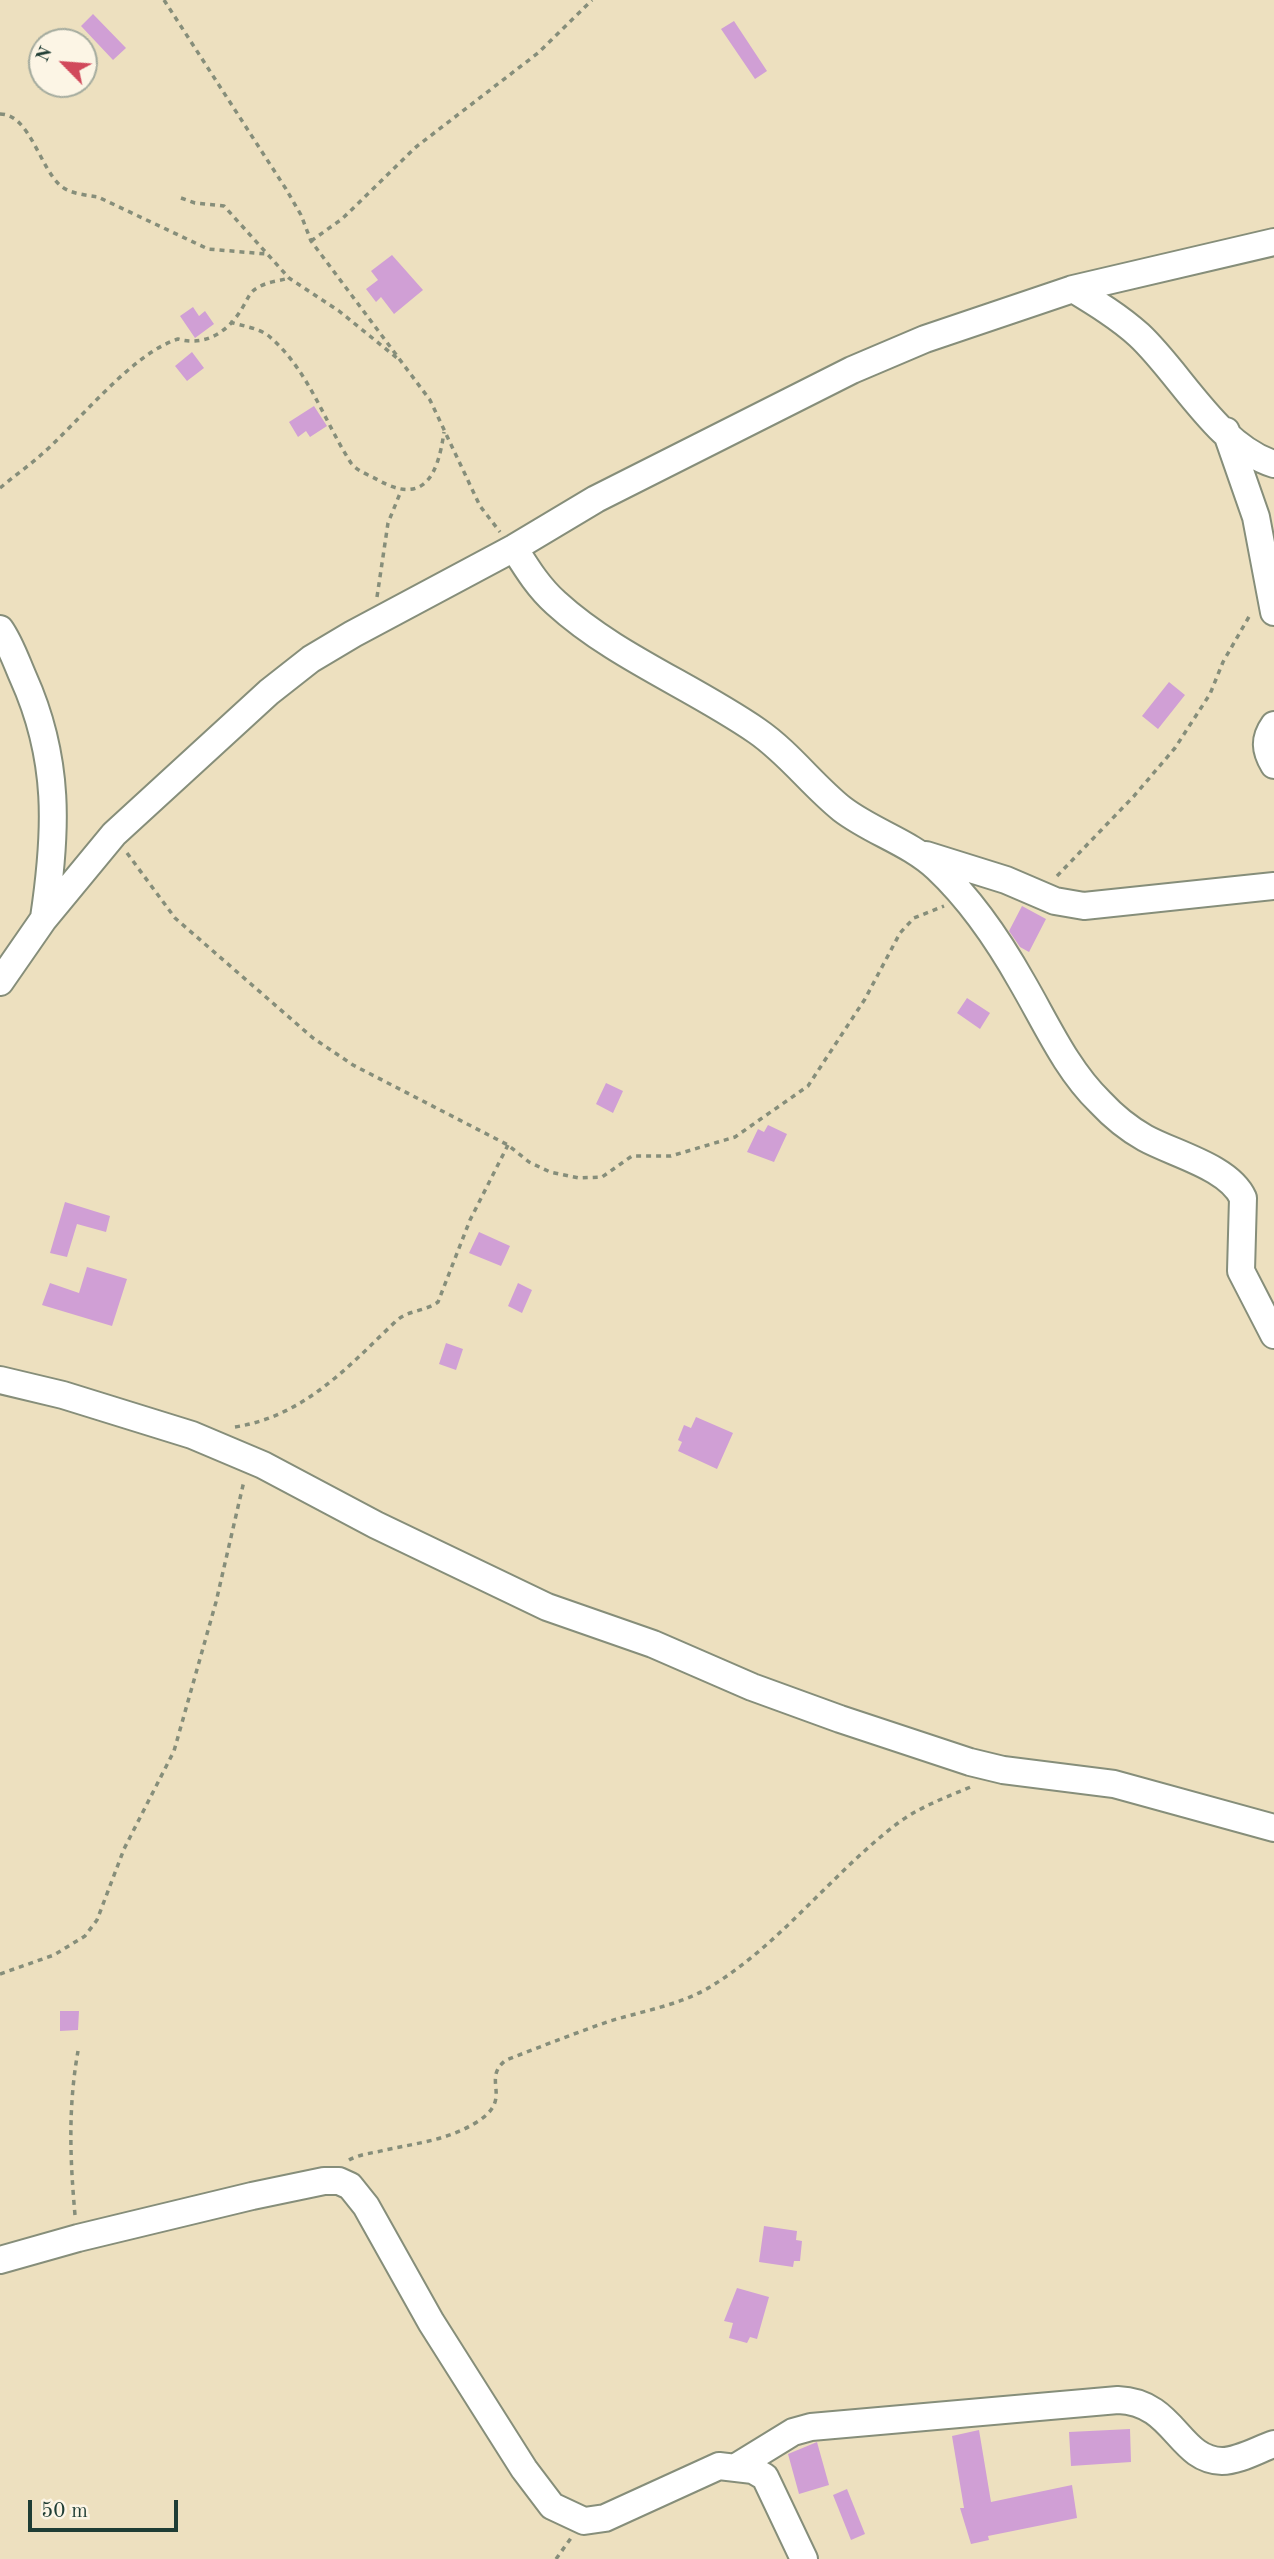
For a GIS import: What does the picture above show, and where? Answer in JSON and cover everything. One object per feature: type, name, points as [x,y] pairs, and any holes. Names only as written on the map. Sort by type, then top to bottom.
[{"type":"street","points":[[0,982],[43,920],[114,834],[270,692],[311,659],[514,548],[596,499],[852,370],[925,339],[1073,289],[1274,242]]},
{"type":"street","points":[[1073,289],[1141,337],[1226,431],[1248,450],[1274,464]]},
{"type":"street","points":[[1226,431],[1256,517],[1270,599]]},
{"type":"street","points":[[514,548],[534,580],[556,603],[639,660],[755,730],[787,753],[843,810],[918,852],[939,870],[964,900],[1021,980],[1057,1045],[1097,1100],[1144,1138],[1209,1167],[1239,1189],[1243,1198],[1241,1271],[1274,1335]]},
{"type":"street","points":[[0,629],[39,714],[51,763],[53,860],[43,920]]},
{"type":"street","points":[[1274,725],[1268,734],[1266,746],[1274,765]]},
{"type":"street","points":[[918,852],[1006,880],[1037,894],[1084,906],[1274,886]]},
{"type":"street","points":[[0,1380],[63,1395],[192,1435],[249,1459],[376,1525],[547,1608],[653,1644],[752,1687],[840,1719],[1003,1770],[1114,1784],[1274,1828]]},
{"type":"street","points":[[0,2260],[78,2238],[302,2185],[339,2181],[351,2186],[366,2206],[432,2322],[524,2469],[552,2505],[584,2521],[605,2518],[719,2466],[736,2466],[765,2477],[804,2559]]},
{"type":"street","points":[[736,2466],[793,2432],[811,2427],[1118,2400],[1133,2400],[1157,2410],[1201,2457],[1224,2461],[1274,2444]]},
{"type":"path","points":[[164,0],[286,189],[301,215],[311,241],[430,400],[480,506],[514,548]]},
{"type":"path","points":[[311,241],[342,219],[416,147],[538,53],[592,0]]},
{"type":"path","points":[[0,114],[18,120],[61,186],[79,194],[98,197],[208,249],[266,254]]},
{"type":"path","points":[[180,198],[195,203],[224,206],[289,278],[339,311],[402,362]]},
{"type":"path","points":[[0,488],[41,456],[113,384],[146,358],[178,340],[193,344],[211,340],[230,322],[257,288],[289,278]]},
{"type":"path","points":[[230,322],[268,335],[320,401],[335,439],[352,464],[401,491],[416,490],[427,482],[436,469],[445,432]]},
{"type":"path","points":[[376,622],[379,572],[388,523],[401,491]]},
{"type":"path","points":[[1037,894],[1073,862],[1175,748],[1210,694],[1223,662],[1270,599]]},
{"type":"path","points":[[114,834],[175,918],[313,1038],[354,1065],[508,1145],[529,1162],[550,1172],[579,1178],[602,1177],[632,1156],[671,1156],[735,1137],[808,1086],[865,999],[900,933],[914,918],[964,900]]},
{"type":"path","points":[[230,1428],[276,1417],[302,1403],[337,1379],[407,1313],[429,1308],[438,1302],[470,1220],[508,1145]]},
{"type":"path","points":[[0,1974],[54,1955],[85,1936],[97,1920],[124,1849],[174,1751],[216,1601],[249,1459]]},
{"type":"path","points":[[339,2181],[346,2163],[354,2157],[434,2141],[480,2120],[491,2111],[498,2100],[494,2075],[496,2067],[506,2060],[597,2026],[676,2003],[709,1987],[743,1964],[852,1861],[899,1822],[929,1804],[1003,1770]]},
{"type":"path","points":[[78,2051],[70,2092],[70,2161],[78,2238]]},
{"type":"building","points":[[93,14],[126,48],[113,60],[98,44],[98,28],[81,26]]},
{"type":"building","points":[[734,21],[767,71],[755,79],[721,29]]},
{"type":"building","points":[[392,255],[423,290],[394,314],[381,297],[376,302],[366,289],[378,280],[371,271]]},
{"type":"building","points":[[193,307],[199,316],[205,311],[214,324],[195,338],[180,316]]},
{"type":"building","points":[[192,352],[204,368],[187,381],[175,366]]},
{"type":"building","points":[[314,406],[327,426],[310,437],[306,431],[298,437],[289,422]]},
{"type":"building","points":[[1169,682],[1185,695],[1158,729],[1142,716]]},
{"type":"building","points":[[1022,906],[1046,919],[1029,952],[1020,947],[1009,931]]},
{"type":"building","points":[[967,998],[990,1013],[980,1029],[957,1013]]},
{"type":"building","points":[[606,1083],[623,1091],[613,1113],[596,1104]]},
{"type":"building","points":[[768,1125],[787,1134],[774,1162],[747,1152],[758,1129],[764,1132]]},
{"type":"building","points":[[65,1202],[110,1216],[106,1232],[77,1224],[67,1257],[50,1253]]},
{"type":"building","points":[[479,1232],[510,1246],[501,1266],[469,1253]]},
{"type":"building","points":[[87,1267],[127,1279],[112,1326],[42,1305],[50,1283],[79,1293]]},
{"type":"building","points":[[518,1283],[532,1290],[522,1313],[508,1306]]},
{"type":"building","points":[[446,1343],[463,1349],[456,1370],[439,1364]]},
{"type":"building","points":[[696,1417],[733,1433],[717,1469],[678,1451],[682,1442],[678,1440],[684,1425],[691,1428]]},
{"type":"building","points":[[60,2011],[79,2011],[78,2030],[60,2031]]},
{"type":"building","points":[[764,2226],[797,2231],[796,2240],[802,2241],[800,2261],[794,2261],[793,2267],[759,2262]]},
{"type":"building","points":[[737,2288],[769,2297],[757,2339],[750,2337],[747,2343],[729,2338],[733,2323],[724,2321]]},
{"type":"building","points":[[1130,2429],[1131,2462],[1071,2466],[1069,2432]]},
{"type":"building","points":[[979,2430],[991,2502],[1072,2485],[1077,2518],[988,2536],[989,2540],[971,2544],[960,2508],[964,2508],[952,2436]]},
{"type":"building","points":[[817,2442],[829,2485],[799,2494],[788,2454]]},
{"type":"building","points":[[847,2489],[865,2534],[851,2540],[833,2495]]}]
